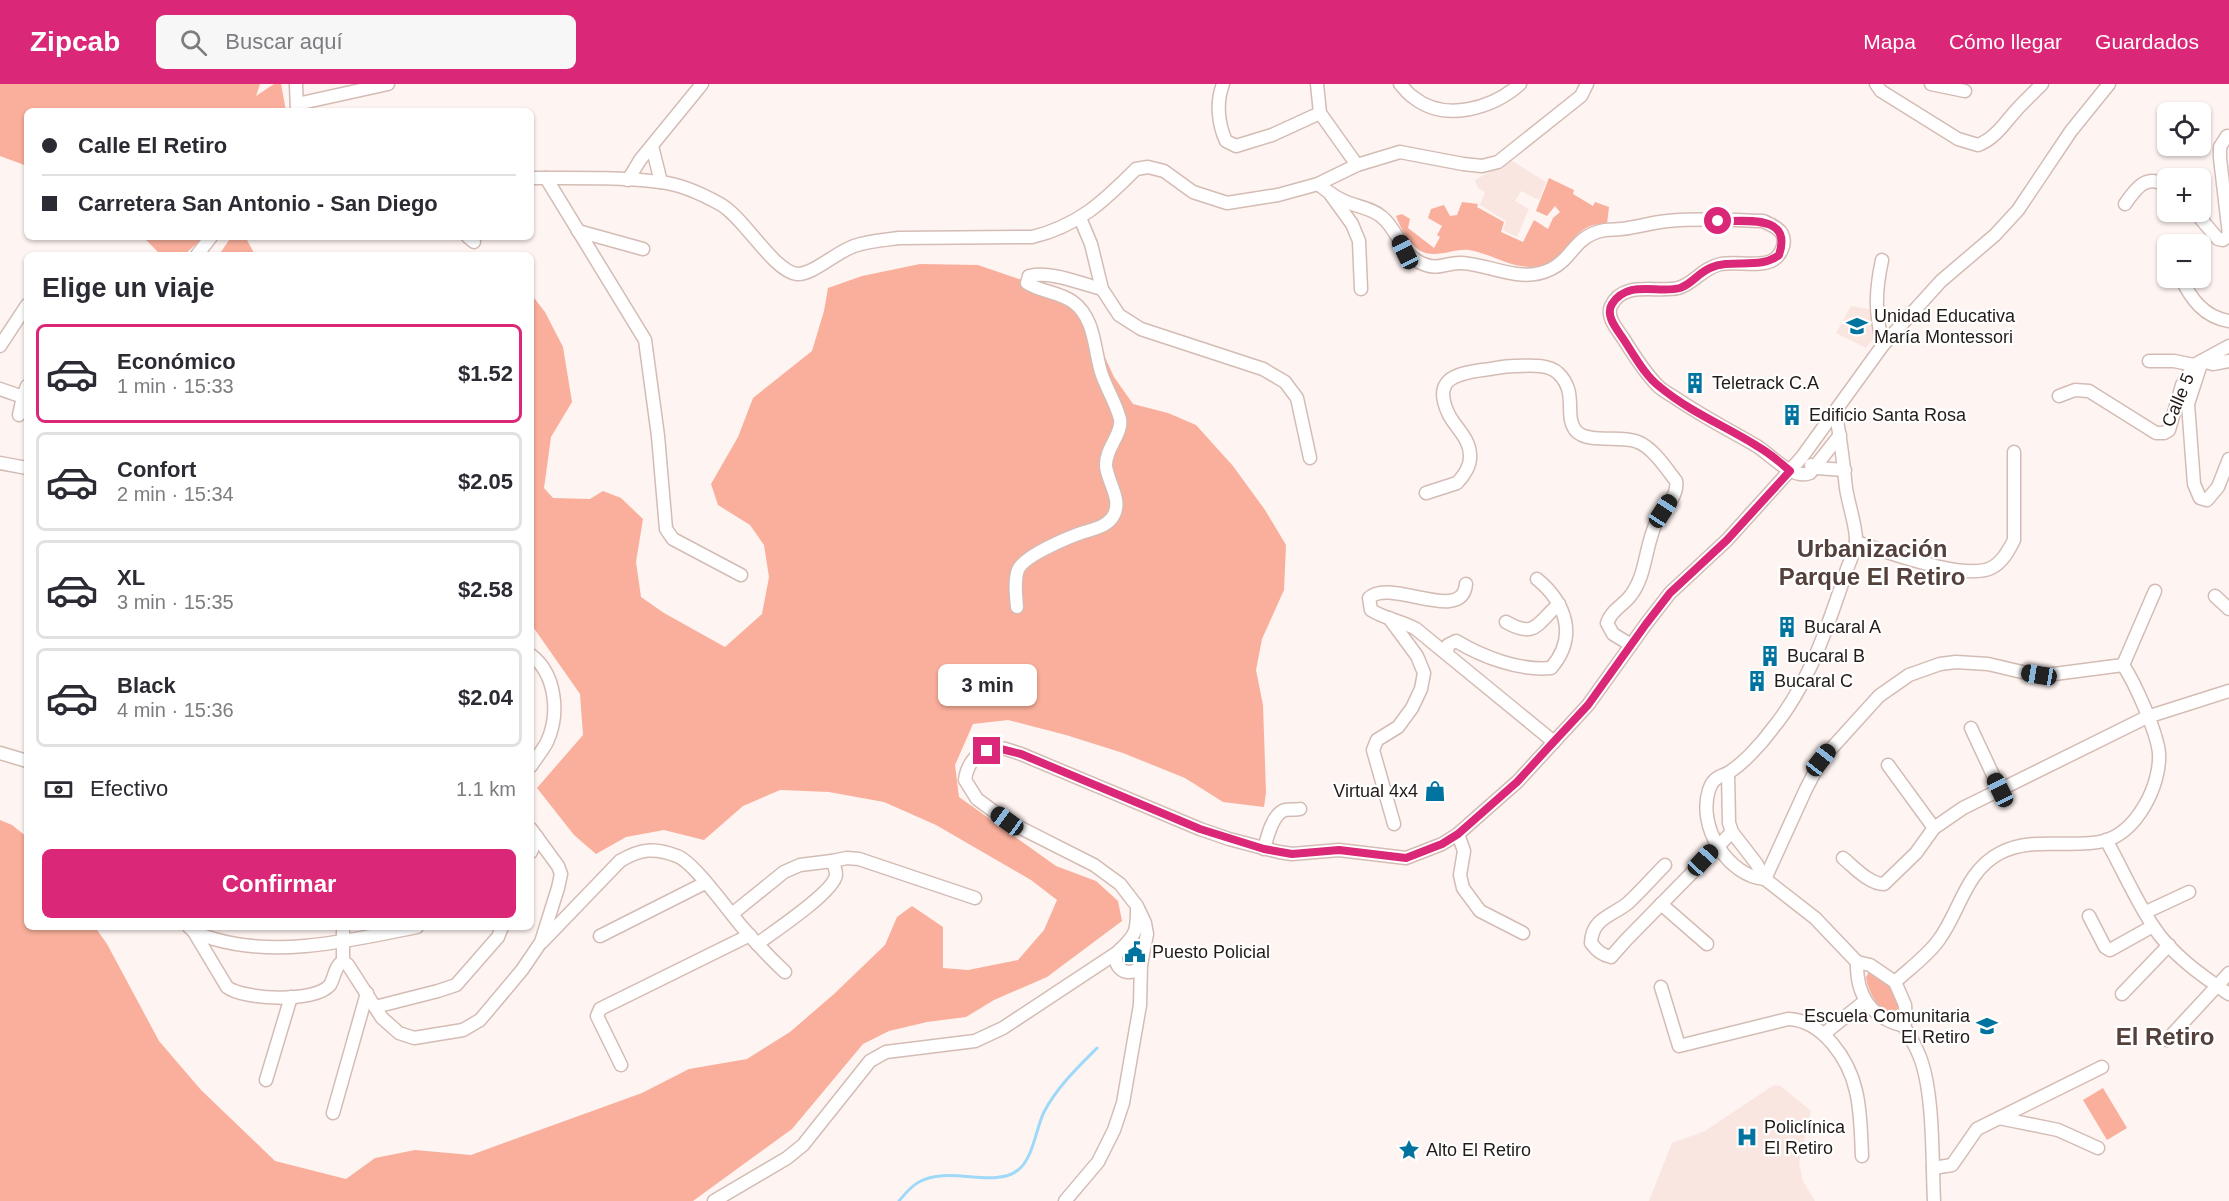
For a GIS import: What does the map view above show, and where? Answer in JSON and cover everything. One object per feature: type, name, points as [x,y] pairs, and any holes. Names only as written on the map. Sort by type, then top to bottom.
[{"type":"street","points":[[296,84],[297,107],[388,84]]},
{"type":"street","points":[[628,180],[702,84]]},
{"type":"street","points":[[1223,84],[1219,106],[1221,130],[1226,141],[1236,146],[1272,135],[1320,113]]},
{"type":"street","points":[[1317,84],[1320,113],[1357,165]]},
{"type":"street","points":[[1400,84],[1414,98],[1434,107],[1457,111],[1486,106],[1521,84]]},
{"type":"street","points":[[534,178],[662,182],[695,192],[722,205],[742,222],[786,271],[804,274],[855,246],[880,240],[1032,237],[1051,232],[1080,218],[1108,198],[1136,169],[1148,167],[1164,171],[1193,192],[1227,203],[1267,197],[1318,184],[1357,165],[1400,152],[1463,164],[1482,165],[1498,162],[1581,96],[1587,84]]},
{"type":"street","points":[[1876,84],[1881,91],[1958,139],[1978,145],[1991,139],[2033,89],[2042,84]]},
{"type":"street","points":[[1931,84],[1965,91]]},
{"type":"street","points":[[1065,1201],[1098,1162],[1114,1130],[1123,1103],[1141,989],[1146,929],[1137,906],[1120,884],[1094,866],[1007,821],[977,800],[965,780],[967,767],[977,755],[997,748],[1021,754],[1179,820],[1229,839],[1264,849],[1292,854],[1339,850],[1406,858],[1442,844],[1458,834],[1517,782],[1588,705],[1670,593],[1727,540],[1802,457],[1882,345],[1941,281],[2003,227],[2033,190],[2049,161],[2071,131],[2109,84]]},
{"type":"street","points":[[2228,134],[2229,153]]},
{"type":"street","points":[[2204,222],[2218,238],[2223,240],[2229,235],[2220,158],[2220,147],[2228,134]]},
{"type":"street","points":[[652,146],[662,182]]},
{"type":"street","points":[[546,178],[645,340],[658,436],[666,529],[673,539],[741,575]]},
{"type":"street","points":[[2125,204],[2142,184],[2152,180],[2157,181]]},
{"type":"street","points":[[1318,184],[1330,194],[1352,224],[1359,241],[1361,290]]},
{"type":"street","points":[[1330,194],[1370,209],[1382,217],[1396,233],[1405,252],[1419,262],[1438,268],[1459,263],[1474,264],[1516,275],[1537,274],[1551,269],[1562,262],[1573,247],[1587,236],[1604,231],[1665,221],[1697,219],[1763,221],[1772,225],[1782,234],[1783,243],[1779,255],[1773,260],[1764,263],[1722,264],[1709,268],[1679,288],[1658,290],[1646,287],[1626,292],[1612,304],[1610,312],[1612,323],[1640,365],[1659,387],[1696,412],[1757,446],[1790,471],[1806,475],[1816,468],[1840,435]]},
{"type":"street","points":[[1080,218],[1091,244],[1102,290],[1119,315],[1133,325],[1263,369],[1285,382],[1297,398],[1310,458]]},
{"type":"street","points":[[578,231],[643,249]]},
{"type":"street","points":[[199,252],[209,240]]},
{"type":"street","points":[[1882,260],[1876,289],[1882,345]]},
{"type":"street","points":[[1017,607],[1015,586],[1021,565],[1034,555],[1103,525],[1112,518],[1117,502],[1107,471],[1106,459],[1109,447],[1116,437],[1120,420],[1101,371],[1091,329],[1084,313],[1073,302],[1058,293],[1027,283],[1029,276],[1054,276],[1102,290]]},
{"type":"street","points":[[2186,288],[2190,296],[2207,314],[2229,321]]},
{"type":"street","points":[[0,346],[24,310]]},
{"type":"street","points":[[2229,346],[2198,363],[2188,404],[2194,484],[2200,498],[2207,500],[2214,494],[2229,459]]},
{"type":"street","points":[[2149,361],[2213,364],[2229,360]]},
{"type":"street","name":"Calle 5","points":[[2059,396],[2075,390],[2084,390],[2156,433],[2164,433],[2169,430],[2174,420],[2182,385],[2198,363]]},
{"type":"street","points":[[1426,493],[1457,483],[1469,463],[1471,454],[1467,443],[1449,415],[1444,396],[1446,383],[1450,378],[1462,373],[1509,366],[1547,366],[1555,370],[1568,387],[1571,422],[1577,432],[1589,437],[1639,442],[1676,480],[1674,495],[1652,532],[1639,581],[1632,595],[1612,611],[1607,623],[1613,634],[1631,645]]},
{"type":"street","points":[[0,389],[24,391]]},
{"type":"street","points":[[19,415],[24,395]]},
{"type":"street","points":[[1765,879],[1753,878],[1739,870],[1717,845],[1710,828],[1706,802],[1716,778],[1728,772],[1757,747],[1799,692],[1836,604],[1856,542],[1840,435],[1834,411]]},
{"type":"street","points":[[1856,542],[1963,572],[1991,568],[2009,551],[2014,540],[2014,452]]},
{"type":"street","points":[[1802,457],[1816,468],[1845,470]]},
{"type":"street","points":[[0,463],[24,467]]},
{"type":"street","points":[[1447,653],[1448,645],[1456,641],[1473,651],[1520,666],[1537,669],[1551,668],[1564,645],[1567,632],[1566,621],[1551,590],[1537,579]]},
{"type":"street","points":[[1466,584],[1461,598],[1452,601],[1436,601],[1385,591],[1374,594],[1369,598],[1371,610],[1380,616],[1416,629],[1554,742]]},
{"type":"street","points":[[1895,982],[1938,941],[1975,873],[2000,853],[2035,845],[2106,840],[2128,827],[2139,815],[2151,791],[2158,767],[2159,753],[2155,734],[2123,665],[2155,591]]},
{"type":"street","points":[[2216,596],[2229,609]]},
{"type":"street","points":[[1506,622],[1520,630],[1531,630],[1559,604]]},
{"type":"street","points":[[1389,618],[1417,656],[1424,673],[1421,689],[1412,708],[1398,727],[1377,740],[1374,745],[1374,756],[1395,824]]},
{"type":"street","points":[[534,656],[540,661],[548,675],[554,714],[547,741],[534,761]]},
{"type":"street","points":[[1765,879],[1821,760],[1879,696],[1909,675],[1940,664],[1956,662],[1988,664],[2039,675],[2123,665]]},
{"type":"street","points":[[1843,858],[1869,879],[1878,884],[1884,884],[1916,853],[1934,828],[1964,808],[2147,717],[2229,691]]},
{"type":"street","points":[[1971,728],[2000,790]]},
{"type":"street","points":[[0,753],[24,760]]},
{"type":"street","points":[[1888,765],[1934,828]]},
{"type":"street","points":[[1728,772],[1732,832],[1765,879],[1815,918],[1857,962],[1870,964],[1895,982],[1905,1005],[1904,1026]]},
{"type":"street","points":[[1264,849],[1268,833],[1280,814],[1285,810],[1300,809]]},
{"type":"street","points":[[1665,865],[1626,904],[1602,919],[1594,927],[1591,943],[1597,951],[1604,956],[1611,957],[1732,832]]},
{"type":"street","points":[[534,833],[558,866],[561,874],[541,942]]},
{"type":"street","points":[[1458,834],[1464,851],[1460,875],[1463,888],[1480,911],[1523,933]]},
{"type":"street","points":[[2106,840],[2153,926],[2169,945],[2229,994]]},
{"type":"street","points":[[342,933],[343,961],[348,965],[382,1018],[399,1033],[414,1038],[463,1030],[480,1020],[522,970],[541,942],[620,861],[633,853],[649,849],[679,856],[753,940],[785,972]]},
{"type":"street","points":[[732,914],[784,872],[800,865],[847,858],[975,898]]},
{"type":"street","points":[[621,1065],[597,1016],[600,1009],[753,940],[811,905],[834,879],[836,873],[832,861]]},
{"type":"street","points":[[600,936],[705,883]]},
{"type":"street","points":[[2146,912],[2189,892]]},
{"type":"street","points":[[1661,904],[1707,945]]},
{"type":"street","points":[[1137,906],[1137,928],[1116,960],[1133,985],[1137,1013]]},
{"type":"street","points":[[2089,916],[2105,947],[2110,950],[2153,926]]},
{"type":"street","points":[[192,930],[220,940],[266,948],[293,947],[342,933],[380,930]]},
{"type":"street","points":[[192,930],[227,987],[233,992],[265,998],[291,997],[321,991],[329,985],[338,964],[343,961]]},
{"type":"street","points":[[375,1007],[456,985],[498,937],[501,930]]},
{"type":"street","points":[[2122,994],[2169,945]]},
{"type":"street","points":[[714,1201],[786,1158],[803,1145],[870,1061],[886,1052],[975,1041],[1003,1028],[1097,964],[1127,946],[1135,947],[1140,952],[1142,961],[1136,970],[1097,964]]},
{"type":"street","points":[[1857,962],[1857,973],[1865,1001],[1888,1020],[1904,1026],[1921,1059],[1929,1097],[1934,1201]]},
{"type":"street","points":[[2167,1040],[2229,974]]},
{"type":"street","points":[[1661,987],[1679,1046],[1788,1019],[1799,1019],[1825,1033],[1848,1070],[1856,1090],[1862,1156]]},
{"type":"street","points":[[333,1113],[367,993]]},
{"type":"street","points":[[266,1080],[291,997]]},
{"type":"street","points":[[1825,1033],[1865,1001]]},
{"type":"street","points":[[1933,1168],[1952,1165],[1977,1129],[2102,1067]]},
{"type":"street","points":[[1999,1118],[2058,1130],[2098,1148]]},
{"type":"shaded area","points":[[0,84],[260,84],[256,96],[274,84],[281,84],[285,108],[24,108],[24,165],[0,156]]},
{"type":"shaded area","points":[[1511,160],[1546,182],[1539,200],[1521,191],[1515,201],[1529,209],[1517,237],[1503,230],[1506,221],[1480,205],[1485,192],[1478,188],[1475,180]]},
{"type":"shaded area","points":[[1549,178],[1574,190],[1573,194],[1593,206],[1595,202],[1609,207],[1607,224],[1588,227],[1576,235],[1557,258],[1544,265],[1524,267],[1469,250],[1438,254],[1425,253],[1408,239],[1396,216],[1402,214],[1410,219],[1408,228],[1434,248],[1440,237],[1437,235],[1442,226],[1428,218],[1431,209],[1444,205],[1450,216],[1457,215],[1462,202],[1478,204],[1477,207],[1504,222],[1501,232],[1523,242],[1534,220],[1548,229],[1553,218],[1560,212],[1555,206],[1547,216],[1536,211]]},
{"type":"shaded area","points":[[146,240],[201,240],[187,252],[158,252]]},
{"type":"shaded area","points":[[229,240],[247,240],[253,252],[221,252]]},
{"type":"shaded area","points":[[920,264],[978,265],[1062,294],[1098,342],[1114,377],[1133,404],[1168,413],[1196,425],[1233,466],[1265,510],[1286,545],[1284,590],[1262,639],[1256,670],[1263,705],[1266,792],[1264,807],[1223,802],[1185,778],[1123,753],[1066,735],[1008,720],[973,724],[955,765],[959,797],[1056,866],[1096,881],[1118,901],[1122,921],[1047,977],[994,1000],[966,1017],[927,1022],[889,1031],[863,1044],[792,1129],[693,1201],[0,1201],[0,820],[12,825],[24,835],[24,930],[97,930],[107,944],[159,1041],[201,1090],[275,1161],[346,1179],[375,1158],[415,1150],[471,1155],[642,1093],[689,1069],[747,1059],[790,1032],[834,994],[885,945],[897,917],[912,906],[943,927],[943,968],[968,970],[1018,960],[1044,930],[1057,900],[1031,880],[936,825],[884,802],[829,792],[780,790],[743,806],[704,840],[664,830],[626,837],[596,854],[574,835],[537,788],[583,735],[580,694],[534,628],[534,298],[545,312],[563,347],[572,402],[551,437],[544,488],[553,498],[590,499],[603,491],[621,498],[643,519],[636,562],[641,597],[664,613],[725,647],[762,614],[769,577],[764,545],[750,525],[718,505],[711,484],[738,437],[753,398],[812,351],[828,288],[862,276]]},
{"type":"shaded area","name":"Unidad Educativa María Montessori","points":[[1851,306],[1873,310],[1875,337],[1866,348],[1836,333]]},
{"type":"shaded area","points":[[1873,971],[1894,993],[1899,1005],[1898,1015],[1880,1007],[1872,996],[1866,977],[1869,972]]},
{"type":"shaded area","name":"Policlínica El Retiro","points":[[1774,1085],[1781,1086],[1811,1111],[1799,1163],[1803,1181],[1815,1201],[1649,1201],[1672,1143],[1705,1131]]},
{"type":"shaded area","points":[[2103,1088],[2127,1128],[2107,1140],[2083,1100]]},
{"type":"waterway","points":[[899,1201],[913,1186],[931,1177],[997,1178],[1018,1170],[1027,1159],[1049,1103],[1068,1078],[1097,1048]]},
{"type":"place","name":"Unidad Educativa María Montessori","points":[[1857,326]]},
{"type":"place","name":"Teletrack C.A","points":[[1695,383]]},
{"type":"place","name":"Edificio Santa Rosa","points":[[1792,415]]},
{"type":"place","name":"Bucaral A","points":[[1787,627]]},
{"type":"place","name":"Bucaral B","points":[[1770,656]]},
{"type":"place","name":"Bucaral C","points":[[1757,681]]},
{"type":"place","name":"Virtual 4x4","points":[[1435,791]]},
{"type":"place","name":"Puesto Policial","points":[[1135,952]]},
{"type":"place","name":"Escuela Comunitaria El Retiro","points":[[1987,1026]]},
{"type":"place","name":"Policlínica El Retiro","points":[[1747,1137]]},
{"type":"place","name":"Alto El Retiro","points":[[1409,1150]]},
{"type":"district","name":"Urbanización Parque El Retiro","points":[[1872,563]]},
{"type":"district","name":"El Retiro","points":[[2165,1037]]},
{"type":"route","points":[[987,751],[997,748],[1021,754],[1200,829],[1279,852],[1292,854],[1339,850],[1406,858],[1442,844],[1458,834],[1517,782],[1588,705],[1670,593],[1727,540],[1790,471],[1757,446],[1696,412],[1659,387],[1640,365],[1612,323],[1610,312],[1612,304],[1626,292],[1646,287],[1658,290],[1679,288],[1709,268],[1735,262],[1764,263],[1779,255],[1783,243],[1782,234],[1772,225],[1763,221],[1718,221]]}]
